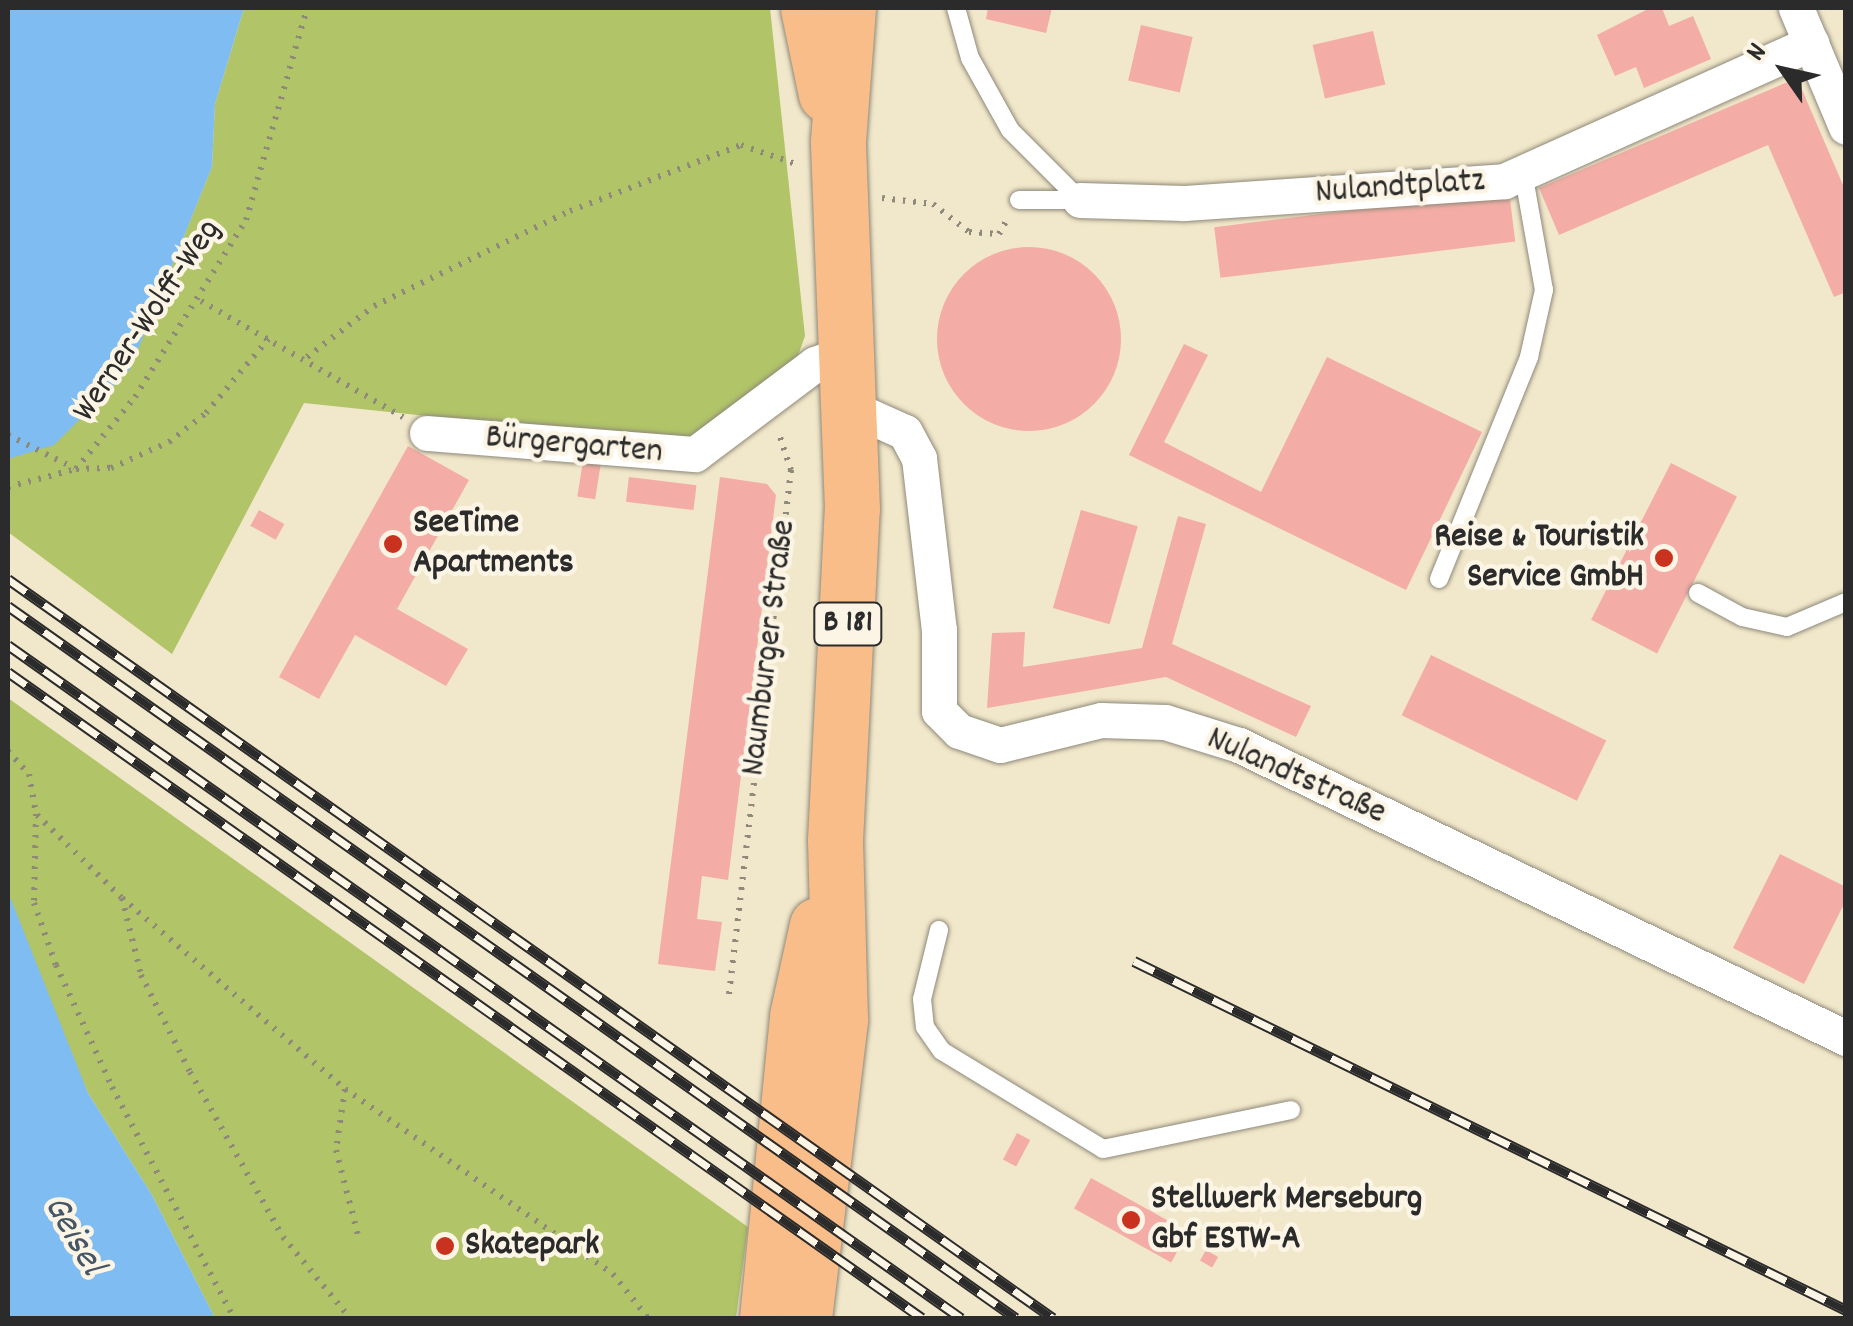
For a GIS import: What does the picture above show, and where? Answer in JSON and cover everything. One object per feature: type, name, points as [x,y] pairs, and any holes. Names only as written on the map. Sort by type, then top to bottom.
[{"type":"main road","name":"Naumburger Straße","points":[[808,8],[838,160]]},
{"type":"main road","name":"Naumburger Straße","points":[[818,1018],[835,840],[852,509],[838,160],[848,8]]},
{"type":"main road","name":"B 181","points":[[768,1318],[768,1262],[818,1018]]},
{"type":"main road","name":"B 181","points":[[804,1318],[818,1018]]},
{"type":"street","points":[[1796,8],[1846,126]]},
{"type":"street","name":"Nulandtplatz","points":[[1080,200],[1184,203],[1504,181],[1811,43]]},
{"type":"street","points":[[765,404],[816,364],[846,352]]},
{"type":"street","name":"Bürgergarten","points":[[427,433],[695,454],[765,404]]},
{"type":"street","name":"Nulandtstraße","points":[[849,407],[905,432],[919,458],[939,630],[939,711],[959,731],[1000,745],[1101,720],[1164,722],[1239,746],[1846,1038]]},
{"type":"lane","points":[[956,8],[970,58],[1010,130],[1080,200]]},
{"type":"lane","points":[[1439,579],[1529,357],[1544,290],[1523,172]]},
{"type":"lane","points":[[1019,200],[1080,200]]},
{"type":"lane","points":[[1698,593],[1742,617],[1786,627],[1846,602]]},
{"type":"lane","points":[[939,930],[922,1000],[926,1027],[942,1051],[1103,1149],[1291,1110]]},
{"type":"path","name":"Werner-Wolff-Weg","points":[[8,435],[76,469],[200,301],[246,220],[307,8]]},
{"type":"path","points":[[307,357],[388,299],[570,212],[740,145],[838,160],[897,204],[933,204],[969,232],[999,234],[1019,200]]},
{"type":"path","points":[[200,301],[307,357],[427,433]]},
{"type":"path","points":[[8,487],[76,469],[111,468],[170,442],[206,413],[270,337]]},
{"type":"path","name":"Naumburger Straße","points":[[729,994],[791,470],[765,404]]},
{"type":"path","points":[[8,751],[29,774],[36,814],[34,903],[56,964],[112,1087],[234,1318]]},
{"type":"path","points":[[36,814],[122,898],[345,1088],[613,1274],[648,1318]]},
{"type":"path","points":[[122,898],[141,975],[190,1072],[283,1236],[350,1318]]},
{"type":"path","points":[[345,1088],[336,1150],[358,1235]]},
{"type":"green space","points":[[244,8],[770,8],[805,336],[796,361],[685,443],[304,403],[172,654],[8,532],[8,448],[130,368],[212,167],[215,104]]},
{"type":"green space","points":[[8,698],[748,1227],[736,1318],[215,1318],[152,1195],[88,1093],[23,944],[8,892]]},
{"type":"water","points":[[8,8],[244,8],[215,104],[212,167],[130,369],[54,445],[8,459]]},
{"type":"water","name":"Geisel","points":[[8,892],[88,1093],[152,1195],[215,1318],[8,1318]]},
{"type":"building","points":[[988,8],[1052,8],[1046,33],[986,19]]},
{"type":"building","points":[[1650,8],[1662,8],[1669,26],[1693,16],[1711,59],[1644,88],[1636,67],[1615,76],[1597,35]]},
{"type":"building","points":[[1141,25],[1193,37],[1180,92],[1128,81]]},
{"type":"building","points":[[1373,31],[1385,85],[1325,99],[1313,45]]},
{"type":"building","points":[[1797,78],[1846,192],[1846,292],[1834,297],[1768,145],[1559,235],[1539,188]]},
{"type":"building","points":[[1509,191],[1515,242],[1220,278],[1214,227]]},
{"type":"building","points":[[1029,247],[1064,254],[1094,274],[1114,304],[1121,339],[1114,374],[1094,404],[1064,424],[1029,431],[994,424],[964,404],[944,374],[937,339],[944,304],[964,274],[994,254]]},
{"type":"building","points":[[1184,344],[1208,355],[1164,442],[1261,492],[1327,357],[1482,432],[1406,590],[1129,455]]},
{"type":"building","name":"SeeTime Apartments","points":[[408,446],[469,480],[397,609],[468,649],[446,686],[355,635],[319,699],[279,677]]},
{"type":"building","points":[[583,461],[601,464],[595,499],[577,497]]},
{"type":"building","name":"Reise & Touristik Service GmbH","points":[[1671,463],[1737,497],[1657,653],[1591,620]]},
{"type":"building","points":[[629,477],[696,485],[693,510],[626,502]]},
{"type":"building","points":[[720,477],[767,484],[776,495],[728,880],[702,876],[697,919],[722,922],[715,971],[658,964]]},
{"type":"building","points":[[259,510],[284,524],[276,540],[250,526]]},
{"type":"building","points":[[1081,510],[1138,526],[1110,624],[1053,608]]},
{"type":"building","points":[[1178,516],[1206,524],[1172,644],[1311,706],[1296,737],[1166,677],[987,708],[992,633],[1025,632],[1023,667],[1142,648]]},
{"type":"building","points":[[1431,655],[1606,740],[1577,801],[1402,715]]},
{"type":"building","points":[[1780,854],[1846,887],[1846,900],[1804,984],[1733,948]]},
{"type":"building","points":[[1017,1133],[1030,1140],[1016,1167],[1003,1159]]},
{"type":"building","name":"Stellwerk Merseburg Gbf ESTW-A","points":[[1091,1178],[1188,1232],[1171,1262],[1074,1209]]},
{"type":"building","points":[[1206,1250],[1218,1257],[1212,1267],[1200,1260]]},
{"type":"railway","points":[[8,579],[1053,1318]]},
{"type":"railway","points":[[8,606],[1016,1318]]},
{"type":"railway","points":[[8,645],[961,1318]]},
{"type":"railway","points":[[8,672],[922,1318]]},
{"type":"railway","points":[[1134,961],[1846,1310]]},
{"type":"place","name":"SeeTime Apartments","points":[[393,544]]},
{"type":"place","name":"Reise & Touristik Service GmbH","points":[[1664,558]]},
{"type":"place","name":"Stellwerk Merseburg Gbf ESTW-A","points":[[1131,1220]]},
{"type":"place","name":"Skatepark","points":[[445,1246]]}]
